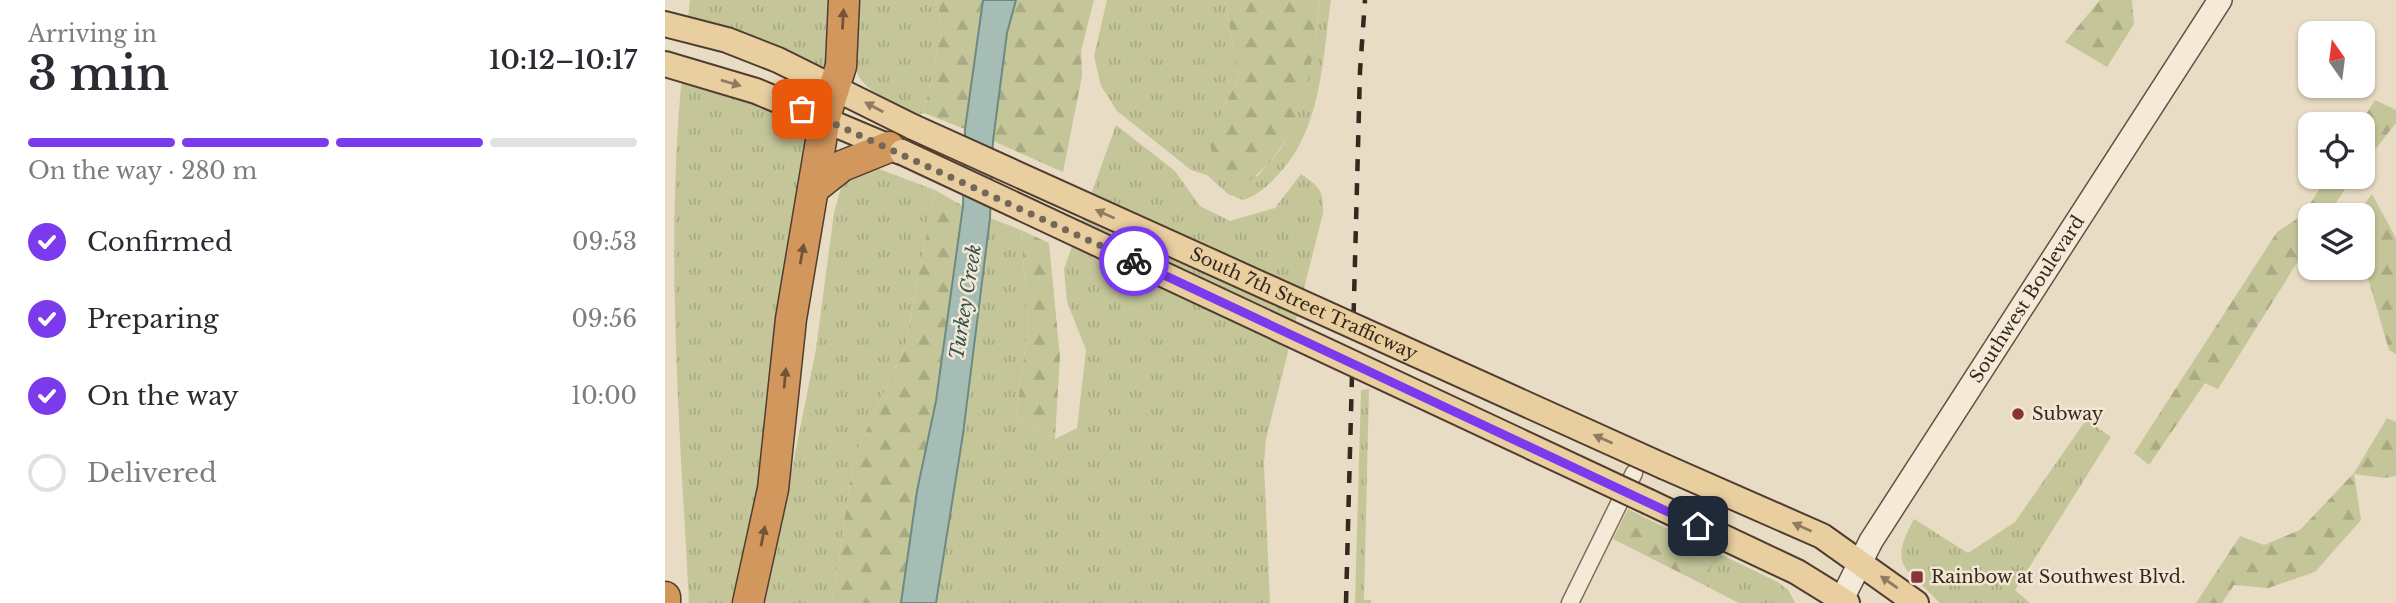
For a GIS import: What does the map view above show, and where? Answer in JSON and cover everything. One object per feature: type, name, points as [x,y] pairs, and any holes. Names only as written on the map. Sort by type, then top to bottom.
[{"type":"highway","points":[[748,603],[773,489],[791,319],[825,117],[841,66],[844,0]]},
{"type":"highway","points":[[813,189],[842,166],[895,149]]},
{"type":"highway","points":[[665,597],[665,603]]},
{"type":"main road","name":"Southwest Boulevard","points":[[1843,602],[1871,541],[2220,0]]},
{"type":"main road","name":"South 7th Street Trafficway","points":[[665,24],[727,40],[835,86],[913,128],[1822,536],[1916,603]]},
{"type":"main road","name":"South 7th Street Trafficway","points":[[665,64],[756,91],[825,117],[1797,572],[1843,602]]},
{"type":"street","points":[[1570,603],[1634,473]]},
{"type":"green space","points":[[690,0],[837,0],[826,65],[821,67],[688,18]]},
{"type":"green space","points":[[857,0],[937,0],[942,29],[924,113],[916,115],[875,93],[858,73],[854,46]]},
{"type":"green space","points":[[937,0],[983,0],[965,129],[924,113],[942,29]]},
{"type":"green space","points":[[1016,0],[1094,0],[1081,51],[1082,76],[1063,172],[993,141],[1007,33]]},
{"type":"green space","points":[[1107,0],[1225,0],[1239,78],[1222,110],[1257,177],[1279,152],[1292,126],[1309,73],[1320,0],[1331,0],[1322,72],[1311,118],[1290,161],[1264,189],[1243,200],[1228,194],[1207,175],[1191,170],[1117,111],[1101,86],[1094,56]]},
{"type":"green space","points":[[1225,0],[1320,0],[1308,79],[1291,129],[1278,152],[1261,171],[1239,187],[1219,178],[1210,145],[1222,110],[1239,78]]},
{"type":"green space","points":[[2100,0],[2132,0],[2134,24],[2107,67],[2065,42]]},
{"type":"green space","points":[[682,76],[812,123],[740,603],[689,603],[674,273],[677,141]]},
{"type":"green space","points":[[2375,100],[2396,110],[2396,123],[2375,150],[2375,112],[2368,112]]},
{"type":"green space","points":[[1116,125],[1175,171],[1200,206],[1230,221],[1275,208],[1301,174],[1316,186],[1323,199],[1323,213],[1266,439],[1264,464],[1270,603],[936,603],[963,434],[990,218],[1021,230],[1028,326],[1016,418],[1055,439],[1077,428],[1086,350],[1067,302],[1064,269]]},
{"type":"green space","points":[[865,169],[879,169],[935,190],[905,347],[854,457],[832,603],[765,603],[816,349],[834,213],[842,184]]},
{"type":"green space","points":[[2319,189],[2345,189],[2336,203],[2311,203]]},
{"type":"green space","points":[[935,190],[963,206],[936,401],[917,491],[901,603],[832,603],[854,457],[905,347]]},
{"type":"green space","points":[[2372,194],[2396,238],[2396,354],[2389,350],[2369,280],[2375,280],[2375,203],[2365,203]]},
{"type":"green space","points":[[2298,218],[2298,261],[2218,389],[2205,383],[2149,465],[2134,453],[2277,232]]},
{"type":"green space","points":[[1021,230],[1049,243],[1060,357],[1055,439],[1016,418],[1028,326]]},
{"type":"green space","points":[[1369,389],[1364,600],[1371,600],[1371,603],[1355,603],[1361,390]]},
{"type":"green space","points":[[2387,418],[2396,422],[2396,476],[2384,478],[2354,474],[2361,520],[2315,572],[2268,588],[2234,585],[2222,603],[2196,603],[2240,536],[2264,545],[2300,530],[2354,473]]},
{"type":"green space","points":[[2086,420],[2111,437],[2015,590],[2030,603],[1940,603],[1911,575],[1902,559],[1902,548],[1914,519],[1968,553],[2015,522]]},
{"type":"green space","points":[[1628,509],[1686,538],[1690,551],[1712,564],[1706,586],[1613,539]]},
{"type":"green space","points":[[1686,538],[1778,582],[1789,591],[1795,603],[1739,603],[1706,586],[1712,564],[1690,551]]},
{"type":"water","name":"Turkey Creek","points":[[983,0],[1016,0],[1007,33],[993,141],[990,218],[963,434],[936,603],[901,603],[917,491],[936,401],[963,206],[965,129]]},
{"type":"railway","points":[[1346,603],[1360,71],[1365,0]]},
{"type":"way so far","points":[[802,109],[889,146],[1134,261]]},
{"type":"place","name":"Subway","points":[[2018,414]]},
{"type":"place","name":"Rainbow at Southwest Blvd.","points":[[1917,577]]},
{"type":"route","points":[[1134,261],[1698,526]]}]
